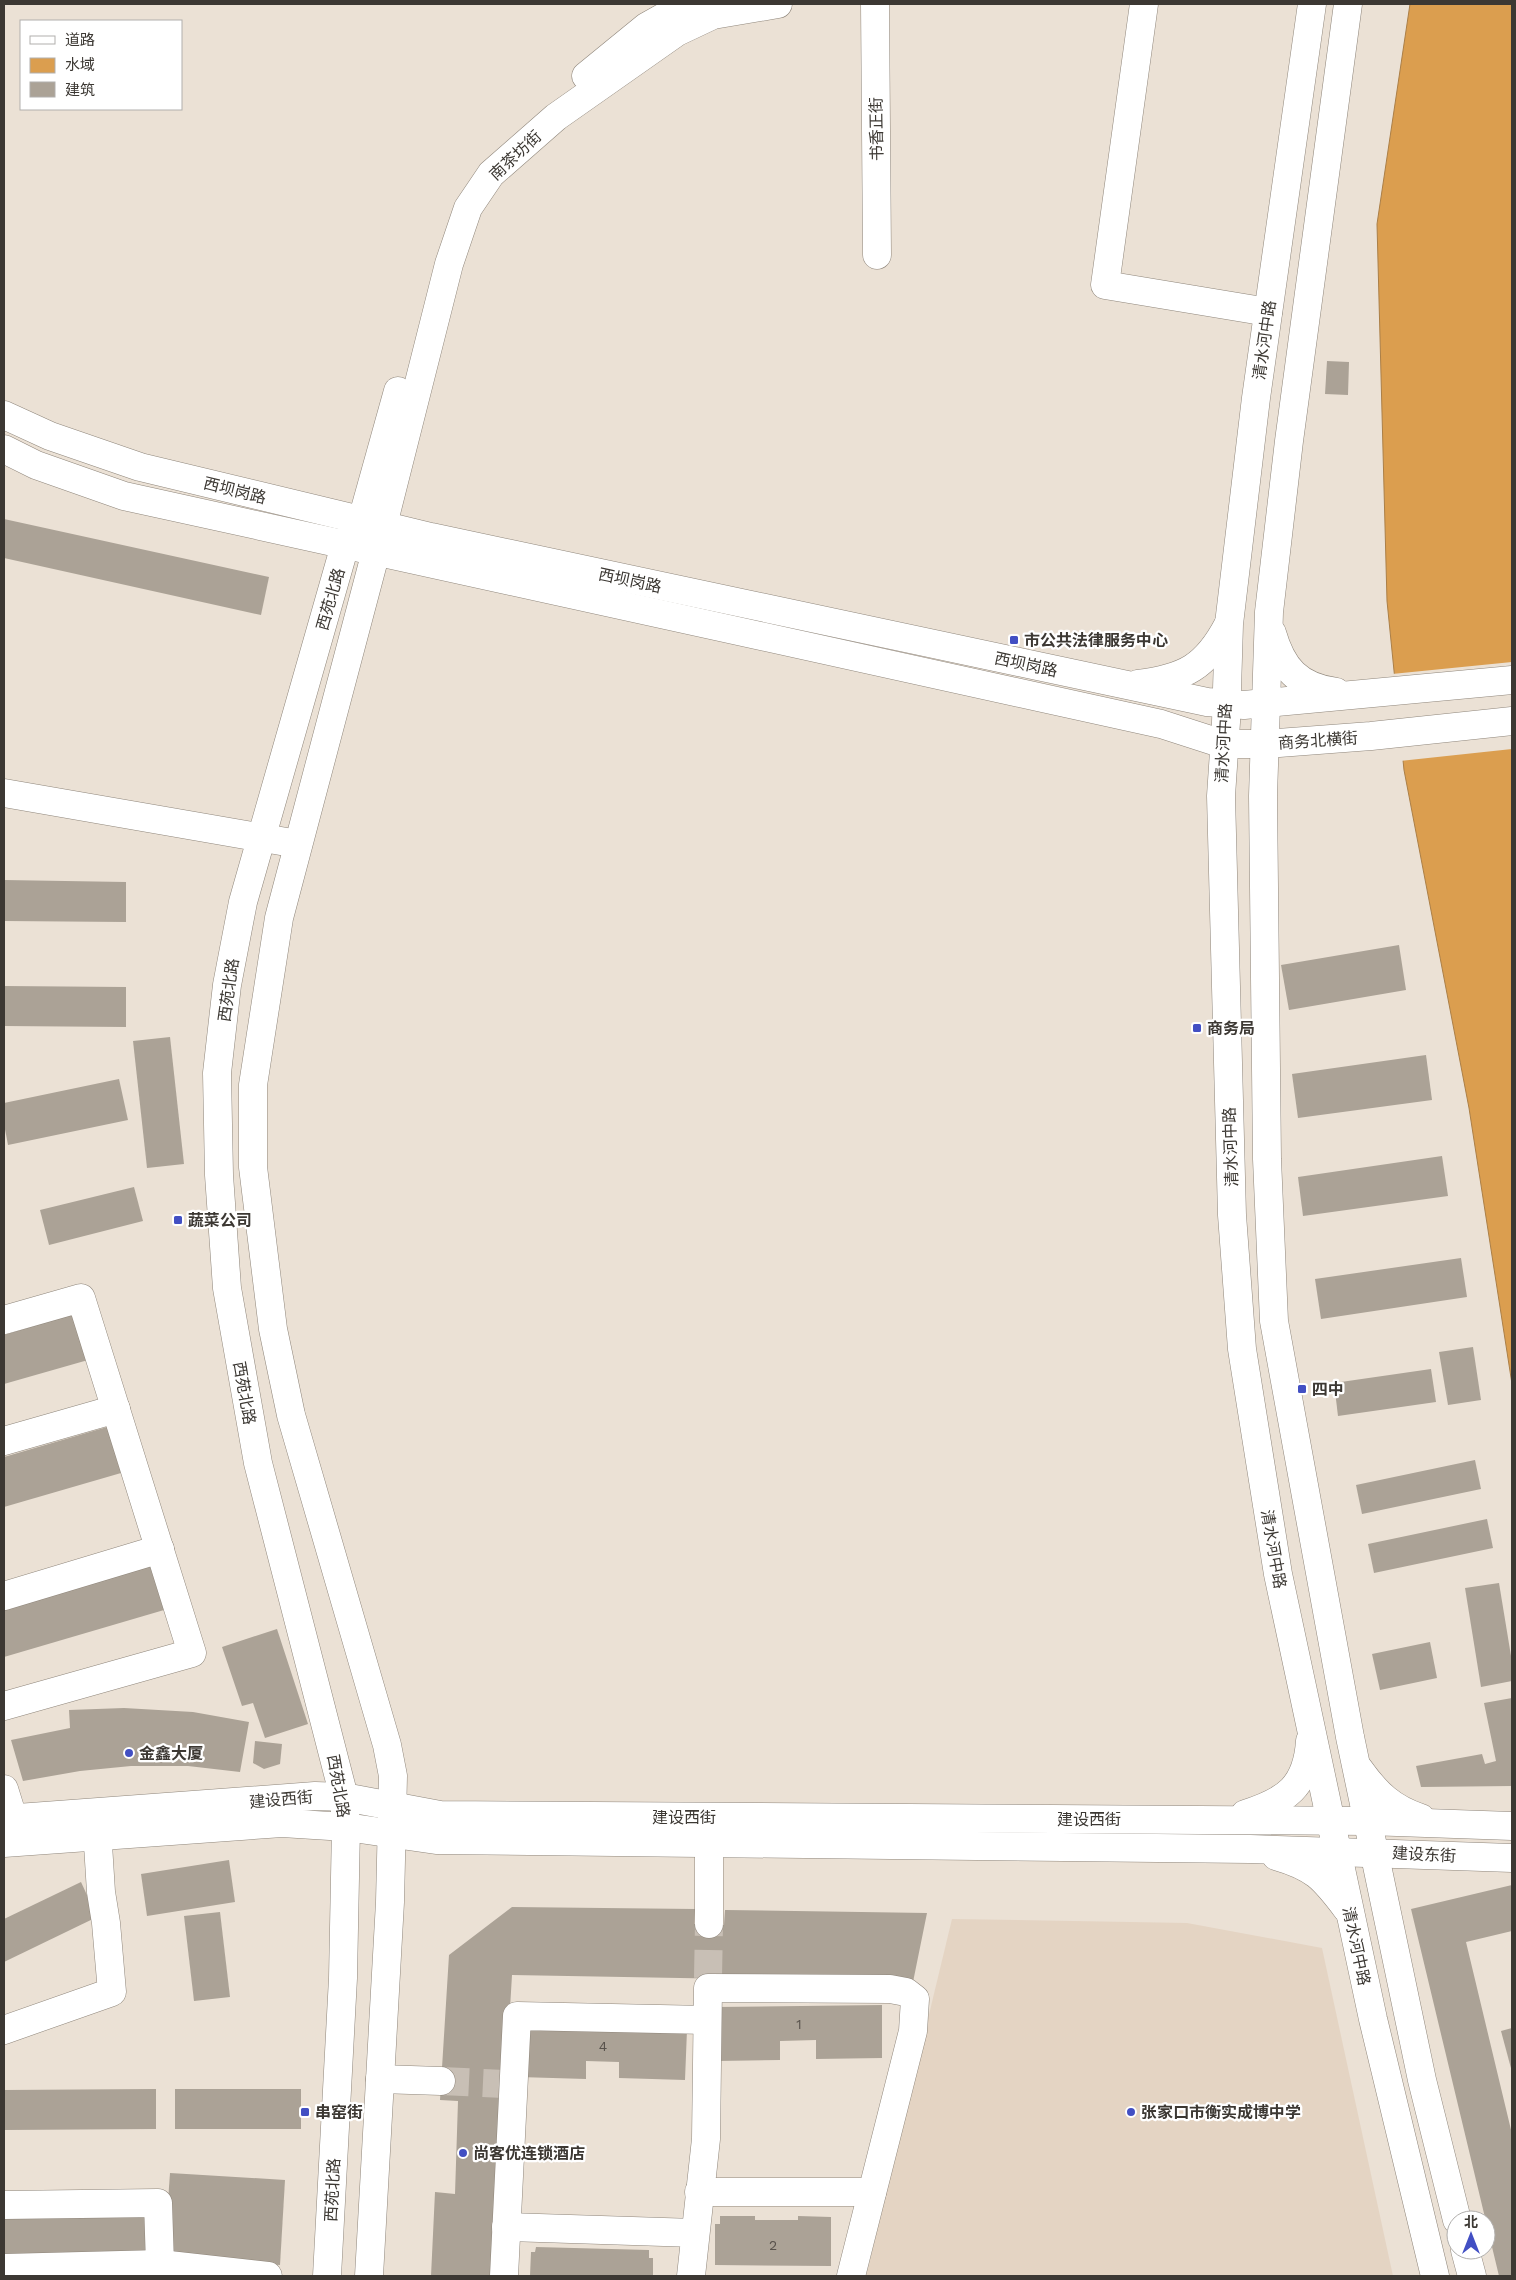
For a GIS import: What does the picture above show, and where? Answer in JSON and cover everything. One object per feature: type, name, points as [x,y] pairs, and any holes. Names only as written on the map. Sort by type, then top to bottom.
[{"type":"main road","name":"南茶坊街","points":[[373,523],[435,258],[455,206],[479,163],[646,27],[671,13],[696,4]]},
{"type":"main road","name":"南茶坊街","points":[[373,523],[449,264],[468,208],[491,174],[556,117],[677,32],[713,15],[736,7],[778,4]]},
{"type":"main road","name":"书香正街","points":[[874,4],[878,255]]},
{"type":"main road","points":[[1144,4],[1105,285],[1268,312]]},
{"type":"main road","name":"清水河中路","points":[[1312,4],[1268,312],[1229,624],[1245,723],[1263,796],[1267,1159],[1274,1321],[1356,1764],[1422,2080],[1455,2210]]},
{"type":"main road","name":"清水河中路","points":[[1348,4],[1289,441],[1269,624],[1245,723],[1221,796],[1232,1215],[1242,1349],[1278,1574],[1373,2019],[1435,2276]]},
{"type":"main road","name":"西坝岗路","points":[[4,414],[50,436],[140,467],[373,523],[1126,686],[1245,723]]},
{"type":"main road","name":"西坝岗路","points":[[4,449],[36,465],[124,496],[376,552],[1161,724],[1245,723]]},
{"type":"main road","name":"西苑北路","points":[[327,2276],[344,1978],[346,1827],[344,1797],[258,1463],[226,1288],[219,1175],[217,1073],[226,986],[243,902],[345,545],[373,523]]},
{"type":"main road","name":"西苑北路","points":[[369,2276],[394,1776],[387,1745],[291,1415],[273,1329],[253,1167],[253,1085],[262,1017],[279,918],[376,552],[373,523]]},
{"type":"main road","points":[[1126,686],[1160,680],[1193,670],[1218,644],[1229,624]]},
{"type":"main road","points":[[1269,624],[1284,664],[1300,680],[1318,690],[1364,695]]},
{"type":"main road","points":[[1245,723],[1364,695],[1512,680]]},
{"type":"main road","name":"商务北横街","points":[[1245,723],[1310,741],[1512,721]]},
{"type":"main road","points":[[1161,724],[1193,742],[1211,762],[1217,773],[1221,796]]},
{"type":"main road","points":[[1263,796],[1271,772],[1278,762],[1290,752],[1310,741]]},
{"type":"main road","points":[[4,793],[298,844]]},
{"type":"main road","points":[[4,1320],[81,1298],[192,1653],[4,1706]]},
{"type":"main road","points":[[4,1441],[116,1409]]},
{"type":"main road","points":[[4,1596],[160,1549]]},
{"type":"main road","points":[[1228,1820],[1266,1807],[1283,1798],[1297,1782],[1308,1764],[1310,1729]]},
{"type":"main road","points":[[1356,1764],[1375,1791],[1390,1805],[1412,1815],[1442,1824]]},
{"type":"main road","points":[[4,1789],[9,1831]]},
{"type":"main road","name":"建设西街","points":[[96,1825],[315,1796],[344,1797],[440,1816],[1368,1820]]},
{"type":"main road","name":"建设东街","points":[[1368,1820],[1512,1826]]},
{"type":"main road","name":"建设西街","points":[[9,1831],[96,1825],[282,1823],[346,1827],[436,1840],[1250,1848],[1336,1851]]},
{"type":"main road","points":[[4,2030],[112,1992],[96,1825]]},
{"type":"main road","points":[[709,1842],[709,1924]]},
{"type":"main road","points":[[1250,1848],[1302,1864],[1331,1888],[1350,1914]]},
{"type":"main road","name":"建设东街","points":[[1336,1851],[1512,1858]]},
{"type":"main road","points":[[1386,1911],[1386,1889],[1393,1874],[1406,1866],[1449,1856]]},
{"type":"main road","points":[[691,2276],[706,2139],[708,1983],[890,1989],[906,1992],[915,1999],[913,2031],[850,2276]]},
{"type":"main road","points":[[504,2276],[509,2084],[517,2016],[707,2020]]},
{"type":"main road","points":[[380,2079],[441,2082]]},
{"type":"main road","points":[[699,2192],[872,2192]]},
{"type":"main road","points":[[4,2205],[158,2203],[162,2272]]},
{"type":"main road","points":[[506,2227],[695,2233]]},
{"type":"main road","points":[[1468,2260],[1472,2276]]},
{"type":"main road","points":[[4,2268],[268,2276]]},
{"type":"shaded area","name":"张家口市衡实成博中学","points":[[952,1919],[1187,1923],[1322,1948],[1393,2276],[866,2276]]},
{"type":"water","points":[[1410,4],[1512,4],[1512,1384],[1469,1108],[1404,770],[1387,601],[1377,224]]},
{"type":"pier","points":[[1512,662],[1512,749],[1400,761],[1392,674]]},
{"type":"building","points":[[1327,361],[1349,362],[1348,395],[1325,394]]},
{"type":"building","points":[[4,519],[269,577],[261,615],[4,558]]},
{"type":"building","points":[[4,880],[126,882],[126,922],[4,921]]},
{"type":"building","points":[[1399,945],[1406,990],[1289,1010],[1281,965]]},
{"type":"building","points":[[4,986],[126,987],[126,1027],[4,1026]]},
{"type":"building","points":[[170,1037],[184,1164],[147,1168],[133,1041]]},
{"type":"building","points":[[1426,1055],[1432,1100],[1298,1118],[1292,1074]]},
{"type":"building","points":[[119,1079],[128,1120],[8,1145],[4,1124],[4,1103]]},
{"type":"building","points":[[1442,1156],[1448,1196],[1303,1216],[1298,1177]]},
{"type":"building","points":[[134,1187],[143,1221],[49,1245],[40,1210]]},
{"type":"building","points":[[1461,1258],[1467,1297],[1321,1319],[1315,1279]]},
{"type":"building","points":[[74,1314],[88,1360],[4,1384],[4,1335]]},
{"type":"building","points":[[1473,1347],[1481,1400],[1448,1405],[1439,1352]]},
{"type":"building","points":[[1431,1369],[1436,1402],[1338,1416],[1334,1383]]},
{"type":"building","points":[[107,1427],[121,1473],[4,1507],[4,1457]]},
{"type":"building","points":[[1475,1460],[1481,1489],[1362,1514],[1356,1485]]},
{"type":"building","points":[[1487,1519],[1493,1548],[1374,1573],[1368,1544]]},
{"type":"building","points":[[151,1564],[164,1610],[4,1657],[4,1607]]},
{"type":"building","points":[[1499,1583],[1512,1662],[1512,1681],[1481,1687],[1465,1588]]},
{"type":"building","points":[[277,1629],[308,1724],[265,1738],[253,1703],[242,1706],[222,1647]]},
{"type":"building","points":[[1430,1642],[1437,1678],[1380,1690],[1372,1654]]},
{"type":"building","points":[[1512,1698],[1512,1786],[1421,1787],[1416,1766],[1482,1754],[1485,1764],[1496,1761],[1484,1703]]},
{"type":"building","name":"金鑫大厦","points":[[124,1708],[193,1712],[249,1722],[240,1772],[188,1766],[131,1766],[80,1771],[23,1781],[11,1740],[70,1728],[69,1710]]},
{"type":"building","points":[[255,1741],[282,1744],[280,1764],[264,1769],[253,1763]]},
{"type":"building","points":[[229,1860],[235,1902],[147,1916],[141,1874]]},
{"type":"building","points":[[81,1882],[97,1917],[4,1962],[4,1919]]},
{"type":"building","points":[[1512,1885],[1512,1931],[1466,1942],[1512,2134],[1512,2276],[1499,2276],[1495,2260],[1496,2210],[1483,2210],[1411,1909]]},
{"type":"building","points":[[512,1907],[695,1909],[694,1924],[724,1925],[725,1910],[927,1913],[913,1982],[512,1975],[494,2276],[431,2276],[435,2192],[455,2194],[458,2101],[440,2100],[449,1955]]},
{"type":"building","points":[[220,1912],[230,1997],[194,2001],[184,1916]]},
{"type":"building","points":[[882,2005],[882,2058],[816,2059],[816,2040],[780,2041],[780,2060],[717,2061],[716,2007]]},
{"type":"building","points":[[520,2026],[687,2030],[685,2080],[619,2078],[619,2062],[586,2061],[586,2079],[519,2077]]},
{"type":"building","points":[[1512,2028],[1512,2072],[1501,2031]]},
{"type":"building","points":[[156,2089],[156,2129],[4,2130],[4,2090]]},
{"type":"building","points":[[175,2089],[301,2089],[301,2129],[175,2129]]},
{"type":"building","points":[[170,2173],[285,2180],[280,2265],[164,2258]]},
{"type":"building","points":[[155,2208],[156,2251],[4,2255],[4,2212]]},
{"type":"building","points":[[720,2216],[755,2216],[755,2220],[798,2220],[798,2216],[831,2217],[831,2266],[715,2265],[715,2224],[720,2224]]},
{"type":"building","points":[[536,2247],[649,2250],[649,2258],[653,2258],[653,2276],[530,2276],[531,2252],[535,2252]]},
{"type":"tunnel","points":[[708,1978],[709,1924]]},
{"type":"tunnel","points":[[441,2081],[504,2084]]},
{"type":"place","name":"市公共法律服务中心","points":[[1014,640]]},
{"type":"place","name":"商务局","points":[[1197,1028]]},
{"type":"place","name":"蔬菜公司","points":[[178,1220]]},
{"type":"place","name":"四中","points":[[1302,1389]]},
{"type":"place","name":"金鑫大厦","points":[[129,1753]]},
{"type":"place","name":"串窑街","points":[[305,2112]]},
{"type":"place","name":"张家口市衡实成博中学","points":[[1131,2112]]},
{"type":"place","name":"尚客优连锁酒店","points":[[463,2153]]}]
